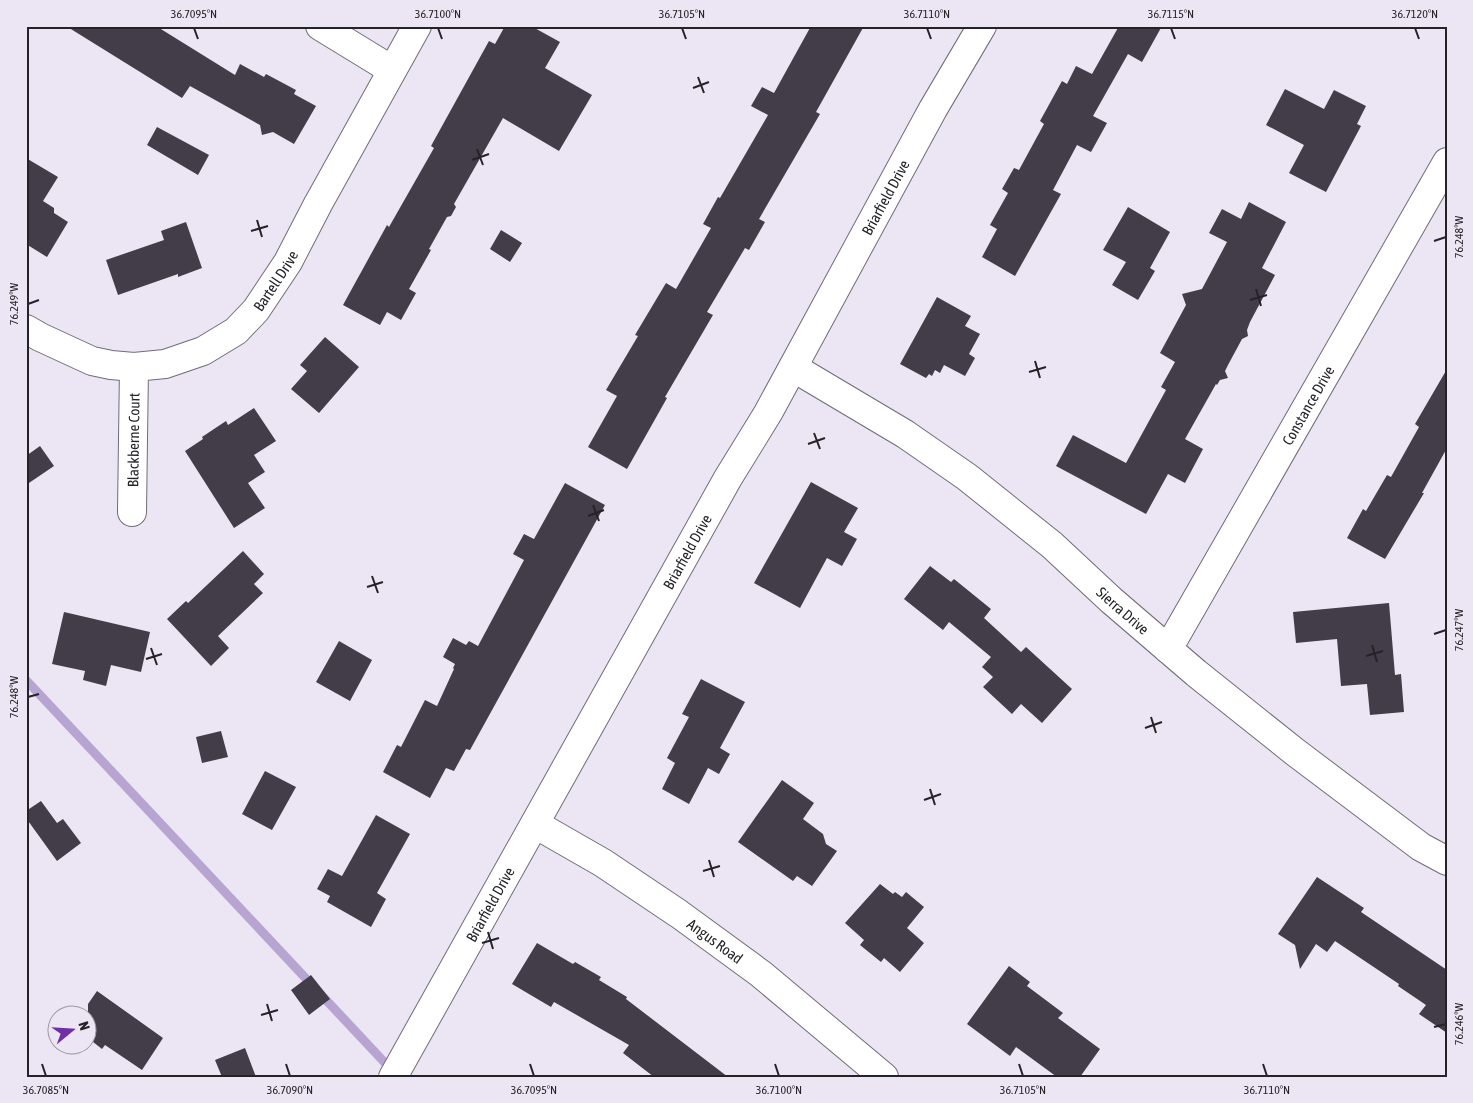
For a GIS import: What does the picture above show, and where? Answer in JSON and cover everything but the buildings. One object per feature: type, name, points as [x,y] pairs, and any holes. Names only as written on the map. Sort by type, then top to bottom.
[{"type":"street","points":[[320,26],[392,70]]},
{"type":"street","name":"Bartell Drive","points":[[26,329],[92,361],[134,367],[165,364],[203,351],[236,331],[256,310],[288,262],[417,26]]},
{"type":"street","name":"Briarfield Drive","points":[[393,1077],[728,478],[794,368],[933,109],[982,26]]},
{"type":"street","name":"Constance Drive","points":[[1168,649],[1447,162]]},
{"type":"street","name":"Blackberne Court","points":[[132,512],[134,367]]},
{"type":"street","name":"Sierra Drive","points":[[794,368],[906,434],[967,477],[1052,545],[1168,649],[1295,752],[1421,847],[1447,861]]},
{"type":"street","name":"Angus Road","points":[[535,824],[603,863],[679,914],[776,986],[884,1077]]},
{"type":"waterway","points":[[26,680],[387,1065]]}]
